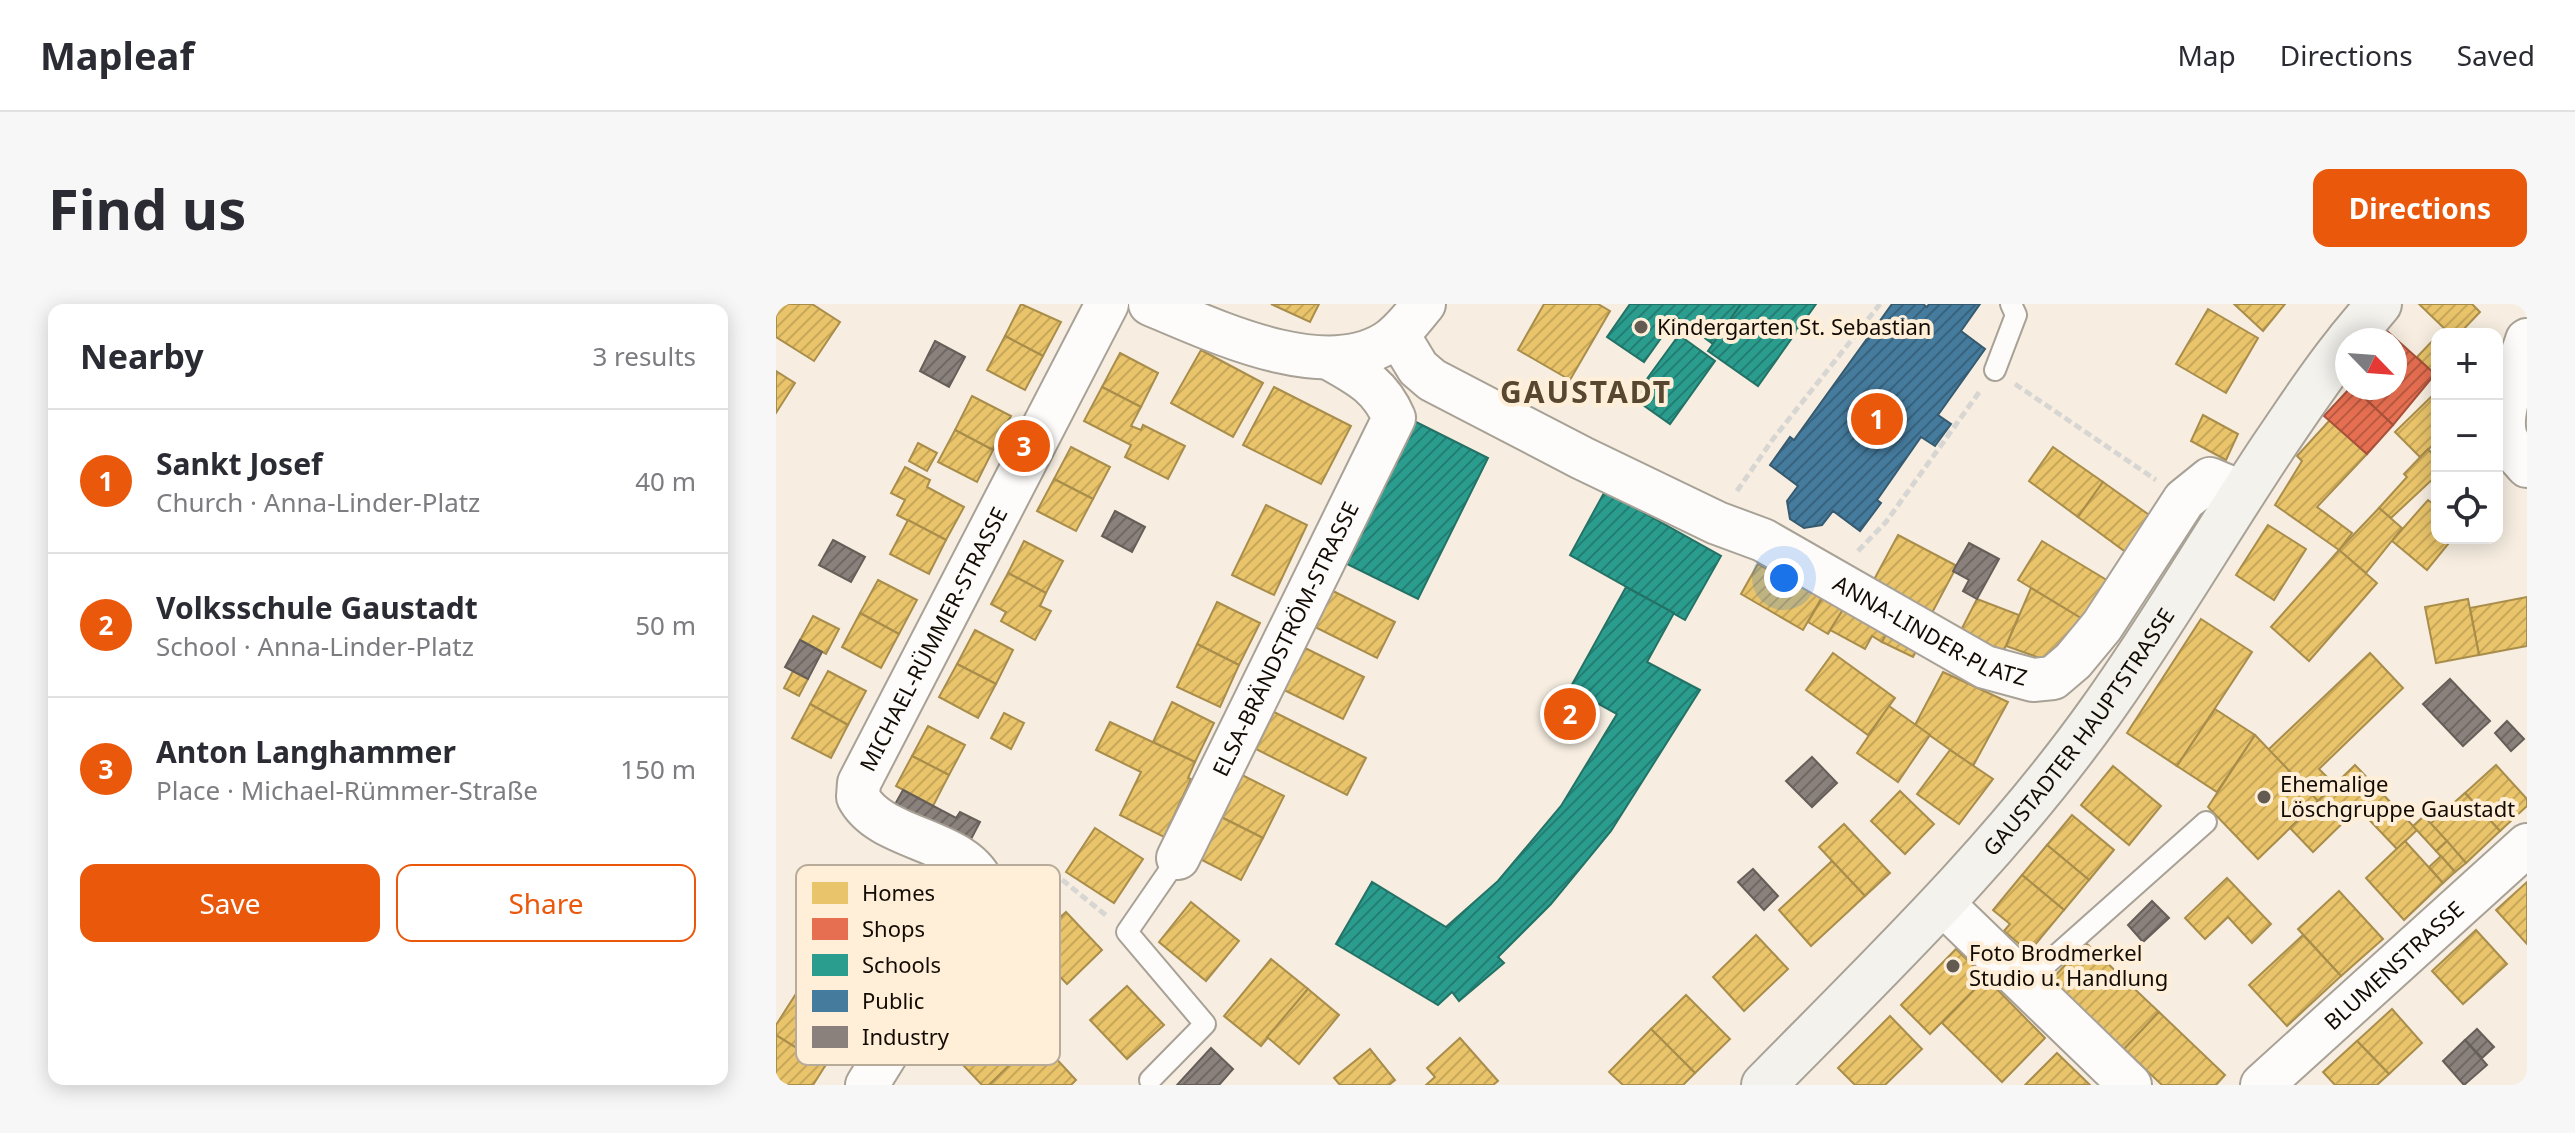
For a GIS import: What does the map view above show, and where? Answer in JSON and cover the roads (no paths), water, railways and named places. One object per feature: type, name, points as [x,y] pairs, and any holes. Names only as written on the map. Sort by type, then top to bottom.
[{"type":"street","name":"MICHAEL-RÜMMER-STRASSE","points":[[969,865],[870,814],[858,797],[859,783],[1107,304]]},
{"type":"street","points":[[1150,304],[1271,349],[1329,358],[1366,352],[1413,336]]},
{"type":"street","name":"GAUSTADTER HAUPTSTRASSE","points":[[2359,328],[2379,304]]},
{"type":"street","name":"ELSA-BRÄNDSTRÖM-STRASSE","points":[[1178,858],[1394,418],[1413,336]]},
{"type":"street","name":"ANNA-LINDER-PLATZ","points":[[1413,336],[1432,380],[1582,458],[1717,523],[1763,540],[1985,667],[2033,680],[2053,678],[2073,661],[2102,626],[2184,500],[2210,479],[2243,493]]},
{"type":"street","points":[[2527,340],[2505,414],[2509,445],[2527,466]]},
{"type":"street","points":[[1329,358],[1375,388],[1387,401],[1394,418]]},
{"type":"street","name":"GAUSTADTER HAUPTSTRASSE","points":[[1764,1085],[1943,904],[1990,852],[2100,714],[2150,642],[2243,493],[2335,359]]},
{"type":"street","name":"BLUMENSTRASSE","points":[[2262,1085],[2527,845]]},
{"type":"street","points":[[1943,904],[2130,1085]]},
{"type":"street","name":"MICHAEL-RÜMMER-STRASSE","points":[[867,1085],[879,1065]]},
{"type":"lane","points":[[1995,370],[2016,315],[2011,304]]},
{"type":"lane","points":[[2024,984],[2206,822]]},
{"type":"lane","points":[[1150,1080],[1205,1024],[1127,932],[1178,858]]},
{"type":"place","name":"Kindergarten St. Sebastian","points":[[1641,327]]},
{"type":"place","name":"Sankt Josef","points":[[1877,419]]},
{"type":"place","name":"Anton Langhammer","points":[[1024,446]]},
{"type":"place","name":"Volksschule Gaustadt","points":[[1570,714]]},
{"type":"place","name":"Ehemalige Löschgruppe Gaustadt","points":[[2264,797]]},
{"type":"place","name":"Foto Brodmerkel Studio u. Handlung","points":[[1953,966]]},
{"type":"district","name":"GAUSTADT","points":[[1586,393]]}]
